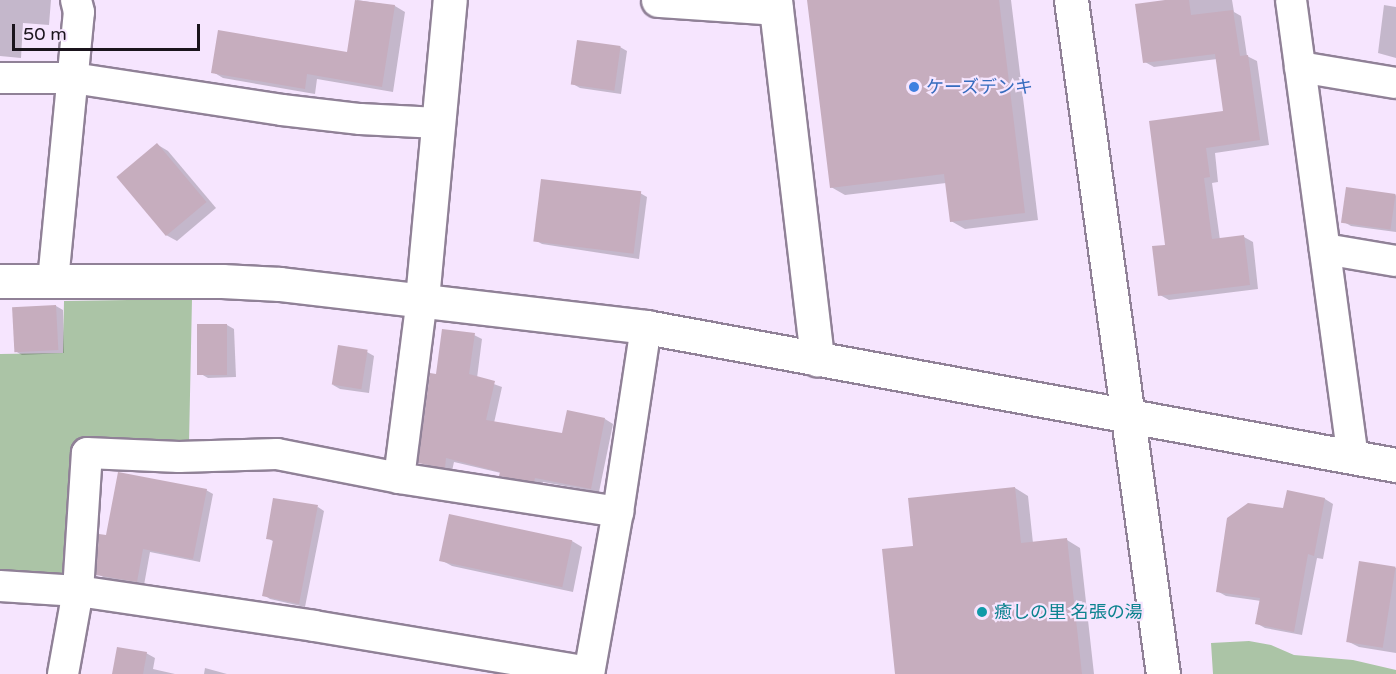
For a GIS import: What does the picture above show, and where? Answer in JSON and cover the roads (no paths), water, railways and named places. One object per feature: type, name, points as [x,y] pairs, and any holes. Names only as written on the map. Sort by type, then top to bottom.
[{"type":"street","points":[[53,281],[79,12],[76,0]]},
{"type":"street","points":[[399,478],[422,300],[450,0]]},
{"type":"street","points":[[658,0],[776,4],[817,360]]},
{"type":"street","points":[[1071,0],[1163,674]]},
{"type":"street","points":[[1291,0],[1353,458]]},
{"type":"street","points":[[1300,67],[1396,83]]},
{"type":"street","points":[[0,78],[73,78],[282,110],[360,119],[438,123]]},
{"type":"street","points":[[1325,249],[1396,261]]},
{"type":"street","points":[[0,281],[222,281],[280,284],[646,327],[817,360],[1129,414],[1396,465]]},
{"type":"street","points":[[0,586],[78,591],[314,626],[589,673],[618,512],[646,327]]},
{"type":"street","points":[[63,674],[78,591],[87,453],[179,457],[277,454],[399,478],[618,512]]},
{"type":"place","name":"ケーズデンキ","points":[[914,87]]},
{"type":"place","name":"癒しの里 名張の湯","points":[[982,612]]}]
